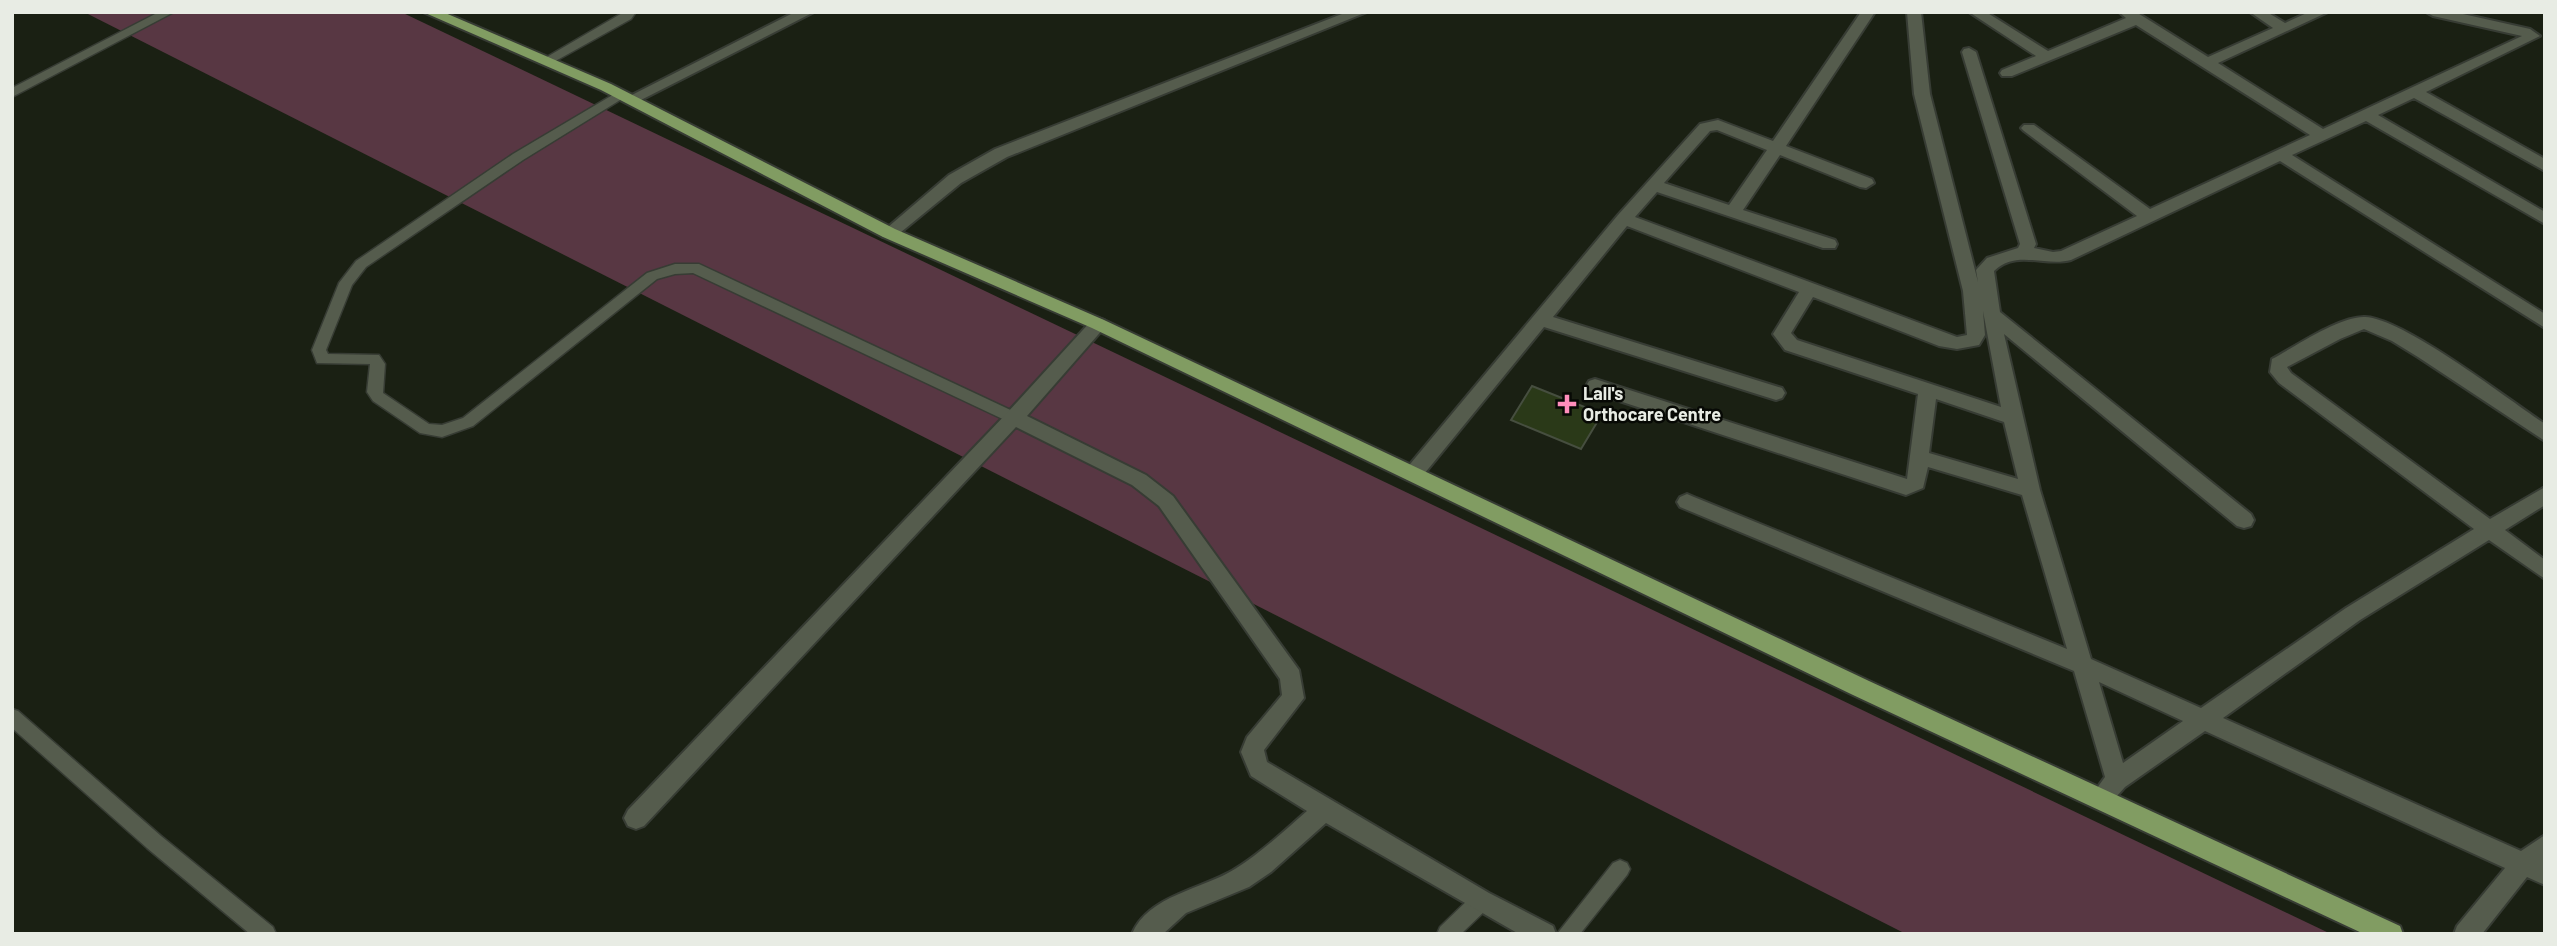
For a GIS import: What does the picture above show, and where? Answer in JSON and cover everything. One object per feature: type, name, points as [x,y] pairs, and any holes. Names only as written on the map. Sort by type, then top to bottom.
[{"type":"main road","points":[[430,12],[626,97],[889,233],[1098,324],[2391,934]]},
{"type":"street","points":[[626,97],[807,12]]},
{"type":"street","points":[[889,233],[955,179],[1001,153],[1360,12]]},
{"type":"street","points":[[1733,212],[1868,12]]},
{"type":"street","points":[[1624,219],[1945,341],[1964,343],[1973,340],[1976,335],[1972,291],[1922,94],[1914,12]]},
{"type":"street","points":[[1976,12],[2045,55]]},
{"type":"street","points":[[2257,12],[2285,29]]},
{"type":"street","points":[[2207,63],[2322,12]]},
{"type":"street","points":[[2433,12],[2539,33]]},
{"type":"street","points":[[2007,73],[2131,16],[2322,135]]},
{"type":"street","points":[[2117,780],[2030,490],[1999,360],[1985,270],[1993,262],[2024,252],[2060,258],[2539,33]]},
{"type":"street","points":[[1969,52],[2026,235],[2028,248],[2024,252]]},
{"type":"street","points":[[2415,92],[2545,166]]},
{"type":"street","points":[[2367,115],[2545,219]]},
{"type":"street","points":[[1413,474],[1624,219],[1709,126],[1717,125],[1774,150],[1866,183]]},
{"type":"street","points":[[2029,128],[2148,216]]},
{"type":"street","points":[[2279,154],[2545,322]]},
{"type":"street","points":[[1655,186],[1829,244]]},
{"type":"street","points":[[1809,290],[1782,334],[1785,341],[2014,418]]},
{"type":"street","points":[[1992,315],[2244,520]]},
{"type":"street","points":[[1541,320],[1776,393]]},
{"type":"street","points":[[2545,433],[2418,348],[2375,323],[2358,323],[2278,365],[2279,372],[2285,378],[2545,571]]},
{"type":"street","points":[[635,818],[1014,418],[1098,324]]},
{"type":"street","points":[[1595,386],[1906,487],[1916,484],[1928,391]]},
{"type":"street","points":[[1014,418],[1139,480],[1166,501],[1292,677],[1293,698],[1255,744],[1252,752],[1259,769],[1481,901],[1544,934]]},
{"type":"street","points":[[1919,457],[2030,490]]},
{"type":"street","points":[[2100,799],[2117,780],[2353,614],[2545,495]]},
{"type":"street","points":[[1687,502],[2082,665],[2534,869]]},
{"type":"street","points":[[1144,934],[1178,905],[1241,879],[1263,864],[1324,810]]},
{"type":"street","points":[[2466,934],[2534,869],[2545,846]]},
{"type":"lane","points":[[12,93],[167,12]]},
{"type":"lane","points":[[546,61],[626,17],[630,12]]},
{"type":"lane","points":[[626,97],[518,157],[361,264],[346,283],[319,350],[322,359],[373,359],[378,364],[378,397],[425,429],[442,431],[468,422],[652,276],[685,267],[699,269],[1014,418]]},
{"type":"lane","points":[[12,717],[154,842],[266,934]]},
{"type":"lane","points":[[1567,934],[1620,869]]},
{"type":"lane","points":[[1447,934],[1481,901]]},
{"type":"shaded area","points":[[84,12],[401,12],[2331,934],[1906,934]]},
{"type":"building","points":[[1532,386],[1602,414],[1581,449],[1511,420]]},
{"type":"place","name":"Lall's Orthocare Centre","points":[[1567,404]]}]
